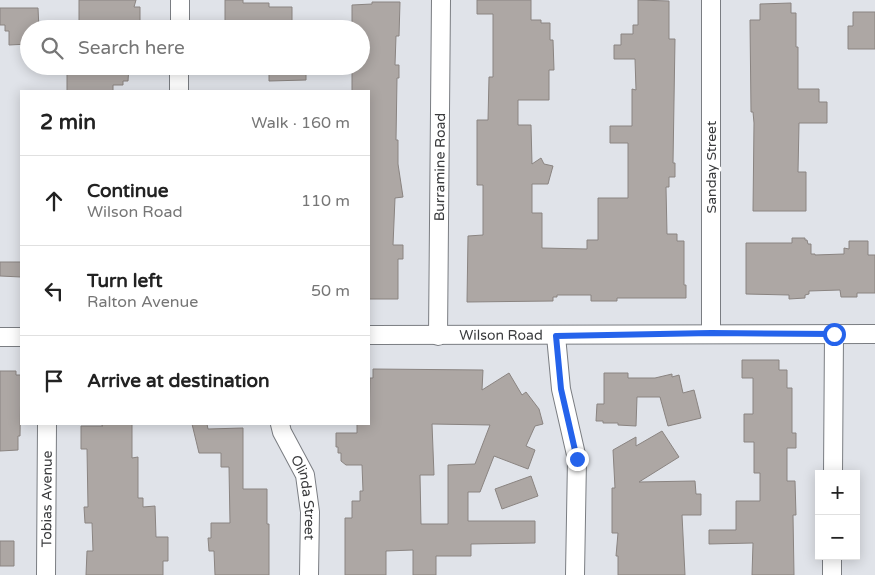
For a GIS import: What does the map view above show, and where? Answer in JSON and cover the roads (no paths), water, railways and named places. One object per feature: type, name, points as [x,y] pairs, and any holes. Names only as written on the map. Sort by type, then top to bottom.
[{"type":"street","points":[[180,0],[180,20]]},
{"type":"street","name":"Burramine Road","points":[[438,336],[441,0]]},
{"type":"street","name":"Sanday Street","points":[[711,333],[712,0]]},
{"type":"street","points":[[179,75],[179,90]]},
{"type":"street","points":[[833,470],[834,334]]},
{"type":"street","name":"Wilson Road","points":[[370,335],[875,334]]},
{"type":"street","points":[[556,336],[561,389],[577,459],[575,575]]},
{"type":"street","points":[[0,337],[20,337]]},
{"type":"street","name":"Tobias Avenue","points":[[46,575],[47,425]]},
{"type":"street","name":"Olinda Street","points":[[280,425],[305,476],[310,512],[308,575]]},
{"type":"street","points":[[832,560],[832,575]]}]
